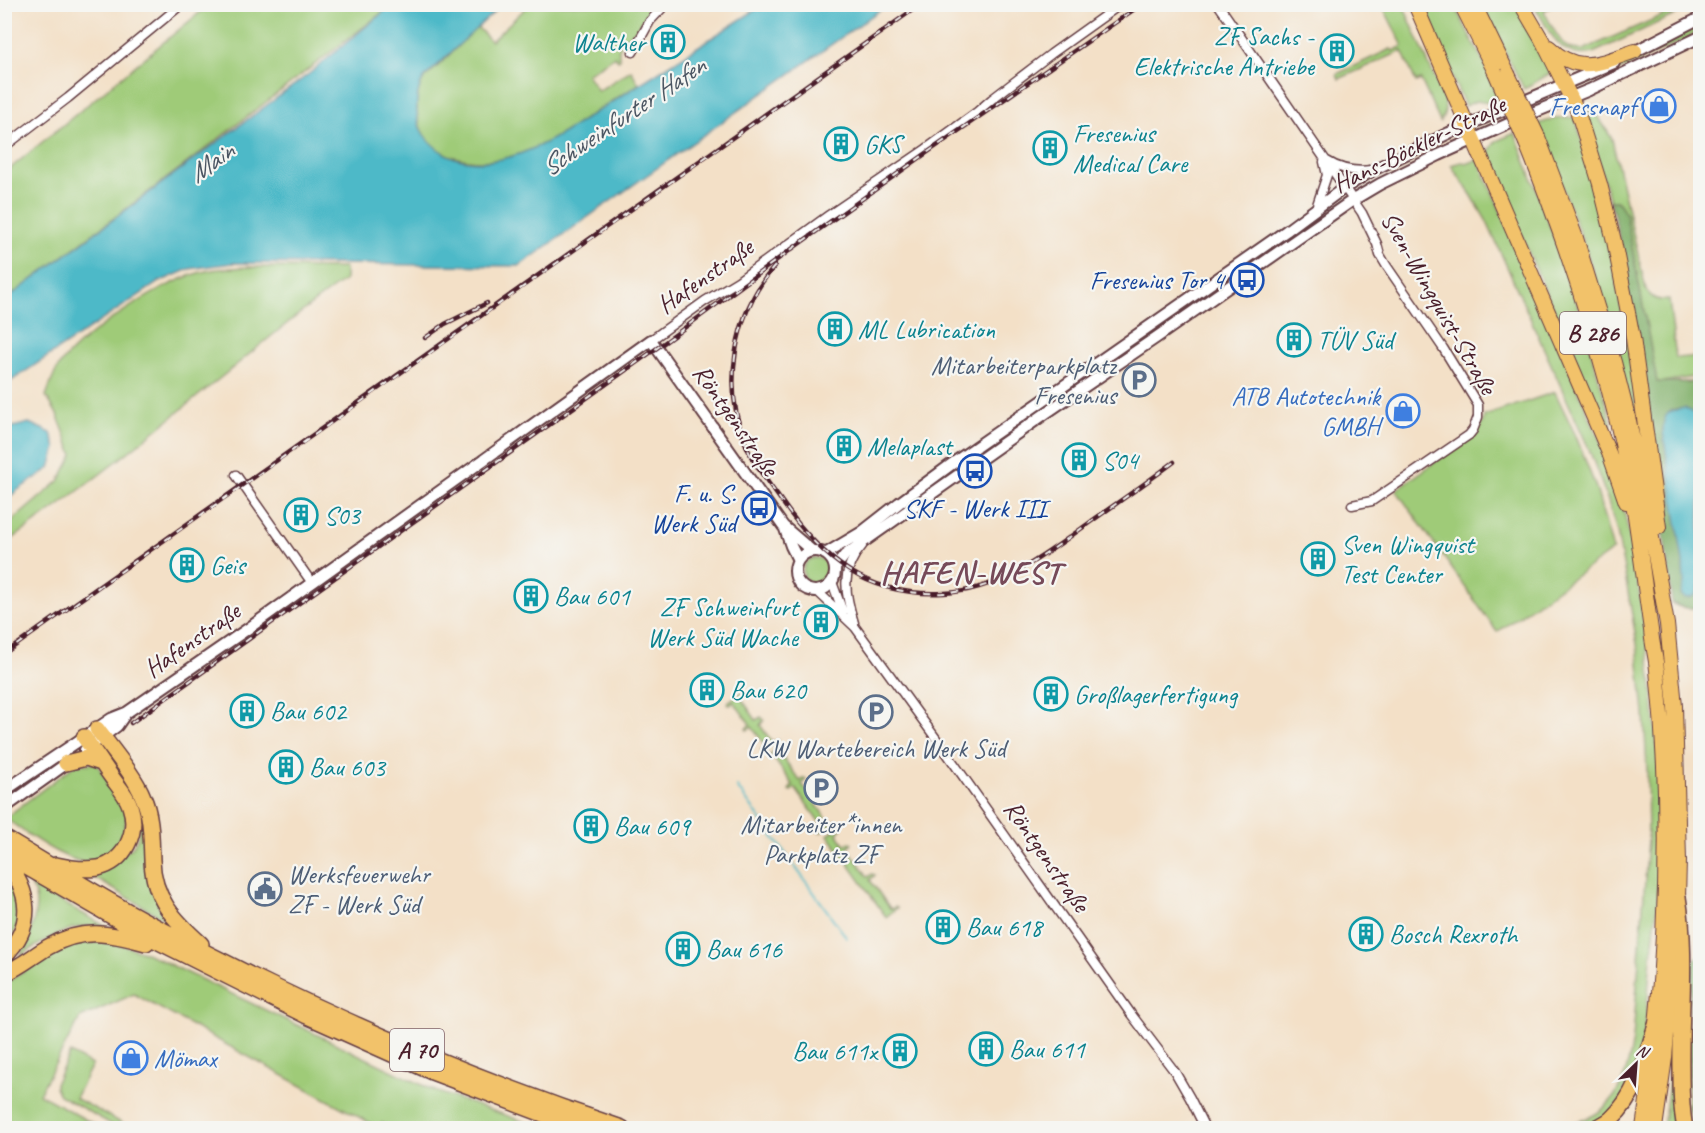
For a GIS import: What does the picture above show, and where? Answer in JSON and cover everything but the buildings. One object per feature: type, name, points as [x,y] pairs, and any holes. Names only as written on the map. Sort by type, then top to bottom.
[{"type":"highway","points":[[1415,4],[1605,443],[1636,530]]},
{"type":"highway","name":"B 286","points":[[1461,4],[1501,73]]},
{"type":"highway","name":"B 286","points":[[1474,4],[1501,73],[1576,238],[1611,352],[1629,421],[1662,592],[1675,706],[1679,819],[1678,897],[1665,1058],[1655,1128]]},
{"type":"highway","name":"B 286","points":[[1521,4],[1577,110],[1600,184],[1621,273],[1633,338],[1663,553],[1662,592]]},
{"type":"highway","name":"B 286","points":[[1542,40],[1560,57],[1572,64],[1595,64],[1635,51]]},
{"type":"highway","name":"B 286","points":[[1532,140],[1602,366],[1618,428],[1631,489],[1657,667],[1665,809],[1664,924],[1653,1064],[1642,1128]]},
{"type":"highway","points":[[45,862],[67,867],[98,868],[110,864],[125,851],[134,823],[130,806],[101,763],[93,737]]},
{"type":"highway","points":[[93,737],[143,796],[152,833],[154,878],[170,914],[217,958]]},
{"type":"highway","points":[[66,764],[86,758],[101,763]]},
{"type":"highway","name":"A 70","points":[[4,838],[148,922],[313,1004],[507,1087],[622,1128]]},
{"type":"highway","name":"A 70","points":[[4,855],[139,932],[262,995],[375,1048],[502,1100],[580,1128]]},
{"type":"highway","points":[[4,860],[24,890],[26,911],[18,939],[4,956]]},
{"type":"highway","points":[[1678,897],[1682,926],[1681,1064],[1685,1128]]},
{"type":"highway","points":[[4,974],[57,942],[92,933],[111,934],[176,951]]},
{"type":"highway","points":[[1596,1128],[1612,1119],[1624,1104],[1641,1073],[1657,1022]]},
{"type":"street","points":[[4,147],[68,98],[182,4]]},
{"type":"street","points":[[633,52],[650,21],[666,4]]},
{"type":"street","name":"Hafenstraße","points":[[93,737],[117,726],[126,713],[312,583],[705,301],[738,281],[977,112],[1035,66],[1121,4]]},
{"type":"street","points":[[1218,4],[1353,200]]},
{"type":"street","name":"Hans-Böckler-Straße","points":[[825,554],[862,532],[956,461],[1344,188],[1373,170],[1467,125],[1610,65],[1701,18]]},
{"type":"street","name":"Hans-Böckler-Straße","points":[[835,568],[845,555],[962,471],[1353,200],[1409,170],[1701,37]]},
{"type":"street","points":[[1316,208],[1327,175],[1324,159]]},
{"type":"street","name":"Hans-Böckler-Straße","points":[[1324,159],[1341,169],[1373,170]]},
{"type":"street","name":"Sven-Wingquist-Straße","points":[[1352,505],[1372,501],[1469,435],[1476,424],[1479,411],[1478,405],[1461,377],[1386,265],[1362,213],[1353,200]]},
{"type":"street","points":[[1259,250],[1266,260]]},
{"type":"street","points":[[1149,326],[1157,337]]},
{"type":"street","name":"Röntgenstraße","points":[[651,340],[783,525],[812,551]]},
{"type":"street","points":[[1005,427],[1012,436]]},
{"type":"street","points":[[956,461],[962,471]]},
{"type":"street","points":[[236,475],[312,583]]},
{"type":"street","points":[[912,493],[919,504]]},
{"type":"street","name":"Röntgenstraße","points":[[783,525],[798,560]]},
{"type":"street","points":[[855,627],[847,602],[846,578],[858,550],[867,540]]},
{"type":"street","points":[[812,551],[825,554],[833,561],[835,568],[832,582],[823,590],[804,588],[799,583],[795,572],[798,560],[812,551]]},
{"type":"street","name":"Röntgenstraße","points":[[832,582],[844,615]]},
{"type":"street","name":"Röntgenstraße","points":[[817,591],[855,627],[1174,1072],[1205,1128]]},
{"type":"street","points":[[4,808],[66,764],[93,737]]},
{"type":"street","points":[[4,791],[93,737]]},
{"type":"green space","points":[[209,5],[392,5],[5,300],[4,168],[7,171]]},
{"type":"green space","points":[[529,5],[658,5],[621,45],[620,59],[618,60],[615,56],[587,74],[598,91],[631,70],[639,84],[554,139],[523,154],[484,161],[454,157],[442,152],[431,144],[418,118],[417,100],[422,82],[477,27],[491,41]]},
{"type":"green space","points":[[1382,5],[1403,5],[1444,99],[1445,111],[1440,122],[1421,80],[1416,82],[1402,51],[1339,79],[1337,74],[1391,49],[1393,51],[1403,46]]},
{"type":"green space","points":[[1420,5],[1454,5],[1488,71],[1499,99],[1489,103],[1476,101],[1465,106]]},
{"type":"green space","points":[[1481,5],[1516,5],[1554,71],[1524,89]]},
{"type":"green space","points":[[1534,5],[1550,5],[1544,11],[1558,37],[1569,48],[1583,50],[1666,14],[1662,5],[1696,5],[1593,53],[1581,55],[1563,48],[1556,41]]},
{"type":"green space","points":[[1700,23],[1700,30],[1684,40],[1590,84],[1585,80],[1666,43]]},
{"type":"green space","points":[[1593,108],[1612,139],[1646,290],[1656,299],[1669,300],[1676,358],[1700,356],[1700,376],[1657,383],[1626,214],[1617,201],[1610,201],[1583,112]]},
{"type":"green space","points":[[1575,117],[1608,230],[1644,445],[1640,446],[1607,314],[1586,250],[1538,124],[1554,119]]},
{"type":"green space","points":[[1515,133],[1570,280],[1611,420],[1609,428],[1605,427],[1486,155],[1496,141]]},
{"type":"green space","points":[[1478,159],[1614,473],[1636,570],[1653,695],[1660,795],[1660,862],[1642,1044],[1638,1063],[1622,1098],[1610,1113],[1597,1123],[1576,1128],[1552,1128],[1592,1116],[1610,1102],[1622,1083],[1633,1039],[1648,840],[1644,713],[1637,644],[1626,580],[1617,532],[1607,498],[1589,449],[1486,220],[1451,165],[1461,162],[1469,163]]},
{"type":"green space","points":[[1610,201],[1620,204],[1626,214],[1657,382],[1700,382],[1700,421],[1687,410],[1676,409],[1670,411],[1667,416],[1663,432],[1683,562],[1684,584],[1699,589],[1700,579],[1700,606],[1693,608],[1672,603],[1657,477],[1617,227]]},
{"type":"green space","points":[[248,267],[345,268],[345,280],[114,464],[5,544],[5,526],[59,481],[73,455],[57,414],[46,396],[56,371],[66,358],[99,328],[163,288],[204,271]]},
{"type":"green space","points":[[1555,392],[1576,436],[1596,488],[1613,550],[1497,632],[1396,490],[1476,433],[1484,416]]},
{"type":"green space","points":[[816,558],[825,562],[829,571],[825,580],[816,584],[807,580],[803,571],[807,562]]},
{"type":"green space","points":[[742,692],[745,693],[741,698],[756,720],[761,717],[764,720],[760,725],[772,742],[778,740],[762,752],[761,750],[766,747],[752,727],[746,729],[750,724],[734,702],[728,704]]},
{"type":"green space","points":[[781,746],[783,748],[779,752],[800,781],[806,779],[802,784],[828,821],[830,823],[836,821],[821,832],[819,831],[823,827],[795,788],[789,790],[793,785],[772,756],[767,758]]},
{"type":"green space","points":[[96,763],[128,812],[120,848],[106,858],[91,863],[65,856],[5,818],[75,765]]},
{"type":"green space","points":[[141,809],[159,907],[168,921],[86,873],[132,848],[138,837]]},
{"type":"green space","points":[[839,827],[841,829],[837,833],[845,845],[852,843],[848,848],[868,877],[875,875],[870,880],[889,907],[897,908],[886,917],[828,835]]},
{"type":"green space","points":[[4,870],[18,893],[20,922],[4,949]]},
{"type":"green space","points":[[30,884],[112,930],[87,926],[75,928],[52,937],[20,956],[34,920],[36,901]]},
{"type":"green space","points":[[104,942],[144,952],[435,1091],[543,1128],[392,1128],[382,1123],[379,1128],[134,994],[80,1018],[39,1094],[101,1128],[5,1128],[4,1057],[7,1052],[4,1051],[5,983],[61,949],[82,943]]},
{"type":"green space","points":[[1700,954],[1700,1128],[1693,1128],[1688,1107],[1691,964]]},
{"type":"green space","points":[[1676,1030],[1681,1128],[1663,1128]]},
{"type":"green space","points":[[70,1053],[92,1065],[75,1098],[131,1128],[118,1128],[59,1095],[55,1084]]},
{"type":"water","points":[[392,5],[502,5],[427,75],[419,89],[417,100],[419,125],[431,143],[453,157],[485,162],[518,154],[549,141],[763,5],[887,5],[519,266],[233,263],[189,269],[159,282],[5,385],[5,300],[310,73]]},
{"type":"water","points":[[1685,408],[1700,421],[1700,579],[1695,595],[1688,598],[1684,598],[1681,594],[1684,584],[1683,562],[1663,432],[1667,414]]},
{"type":"water","points":[[29,423],[51,433],[56,448],[50,468],[15,492],[5,502],[5,432],[9,428]]},
{"type":"waterway","points":[[737,787],[847,938]]},
{"type":"railway","points":[[5,653],[921,4]]},
{"type":"railway","points":[[131,723],[928,152],[1142,4]]},
{"type":"railway","points":[[775,266],[749,306],[741,328],[734,376],[734,400],[739,423],[753,459],[796,521],[830,557],[869,581],[892,589],[917,593],[965,591],[984,586],[1021,569],[1056,547],[1174,462]]},
{"type":"railway","points":[[425,338],[445,324],[487,303]]},
{"type":"place","name":"Walther","points":[[668,42]]},
{"type":"place","name":"ZF Sachs - Elektrische Antriebe","points":[[1337,51]]},
{"type":"place","name":"Fressnapf","points":[[1659,106]]},
{"type":"place","name":"GKS","points":[[841,144]]},
{"type":"place","name":"Fresenius Medical Care","points":[[1050,148]]},
{"type":"place","name":"Fresenius Tor 4","points":[[1247,280]]},
{"type":"place","name":"ML Lubrication","points":[[835,329]]},
{"type":"place","name":"TÜV Süd","points":[[1294,340]]},
{"type":"place","name":"Mitarbeiterparkplatz Fresenius","points":[[1139,380]]},
{"type":"place","name":"ATB Autotechnik GMBH","points":[[1403,411]]},
{"type":"place","name":"Melaplast","points":[[844,446]]},
{"type":"place","name":"S04","points":[[1079,460]]},
{"type":"place","name":"SKF - Werk III","points":[[975,471]]},
{"type":"place","name":"F. u. S. Werk Süd","points":[[759,508]]},
{"type":"place","name":"S03","points":[[301,515]]},
{"type":"place","name":"Sven Wingquist Test Center","points":[[1318,559]]},
{"type":"place","name":"Geis","points":[[187,565]]},
{"type":"place","name":"Bau 601","points":[[531,596]]},
{"type":"place","name":"ZF Schweinfurt Werk Süd Wache","points":[[821,622]]},
{"type":"place","name":"Bau 620","points":[[707,690]]},
{"type":"place","name":"Großlagerfertigung","points":[[1051,694]]},
{"type":"place","name":"Bau 602","points":[[247,711]]},
{"type":"place","name":"LKW Wartebereich Werk Süd","points":[[876,712]]},
{"type":"place","name":"Bau 603","points":[[286,767]]},
{"type":"place","name":"Mitarbeiter*innen Parkplatz ZF","points":[[821,788]]},
{"type":"place","name":"Bau 609","points":[[591,826]]},
{"type":"place","name":"Werksfeuerwehr ZF - Werk Süd","points":[[265,889]]},
{"type":"place","name":"Bau 618","points":[[943,927]]},
{"type":"place","name":"Bosch Rexroth","points":[[1366,934]]},
{"type":"place","name":"Bau 616","points":[[683,949]]},
{"type":"place","name":"Bau 611","points":[[986,1049]]},
{"type":"place","name":"Bau 611x","points":[[900,1051]]},
{"type":"place","name":"Mömax","points":[[131,1058]]},
{"type":"district","name":"HAFEN-WEST","points":[[971,572]]},
{"type":"water label","name":"Schweinfurter Hafen","points":[[623,116]]},
{"type":"water label","name":"Main","points":[[211,162]]}]
